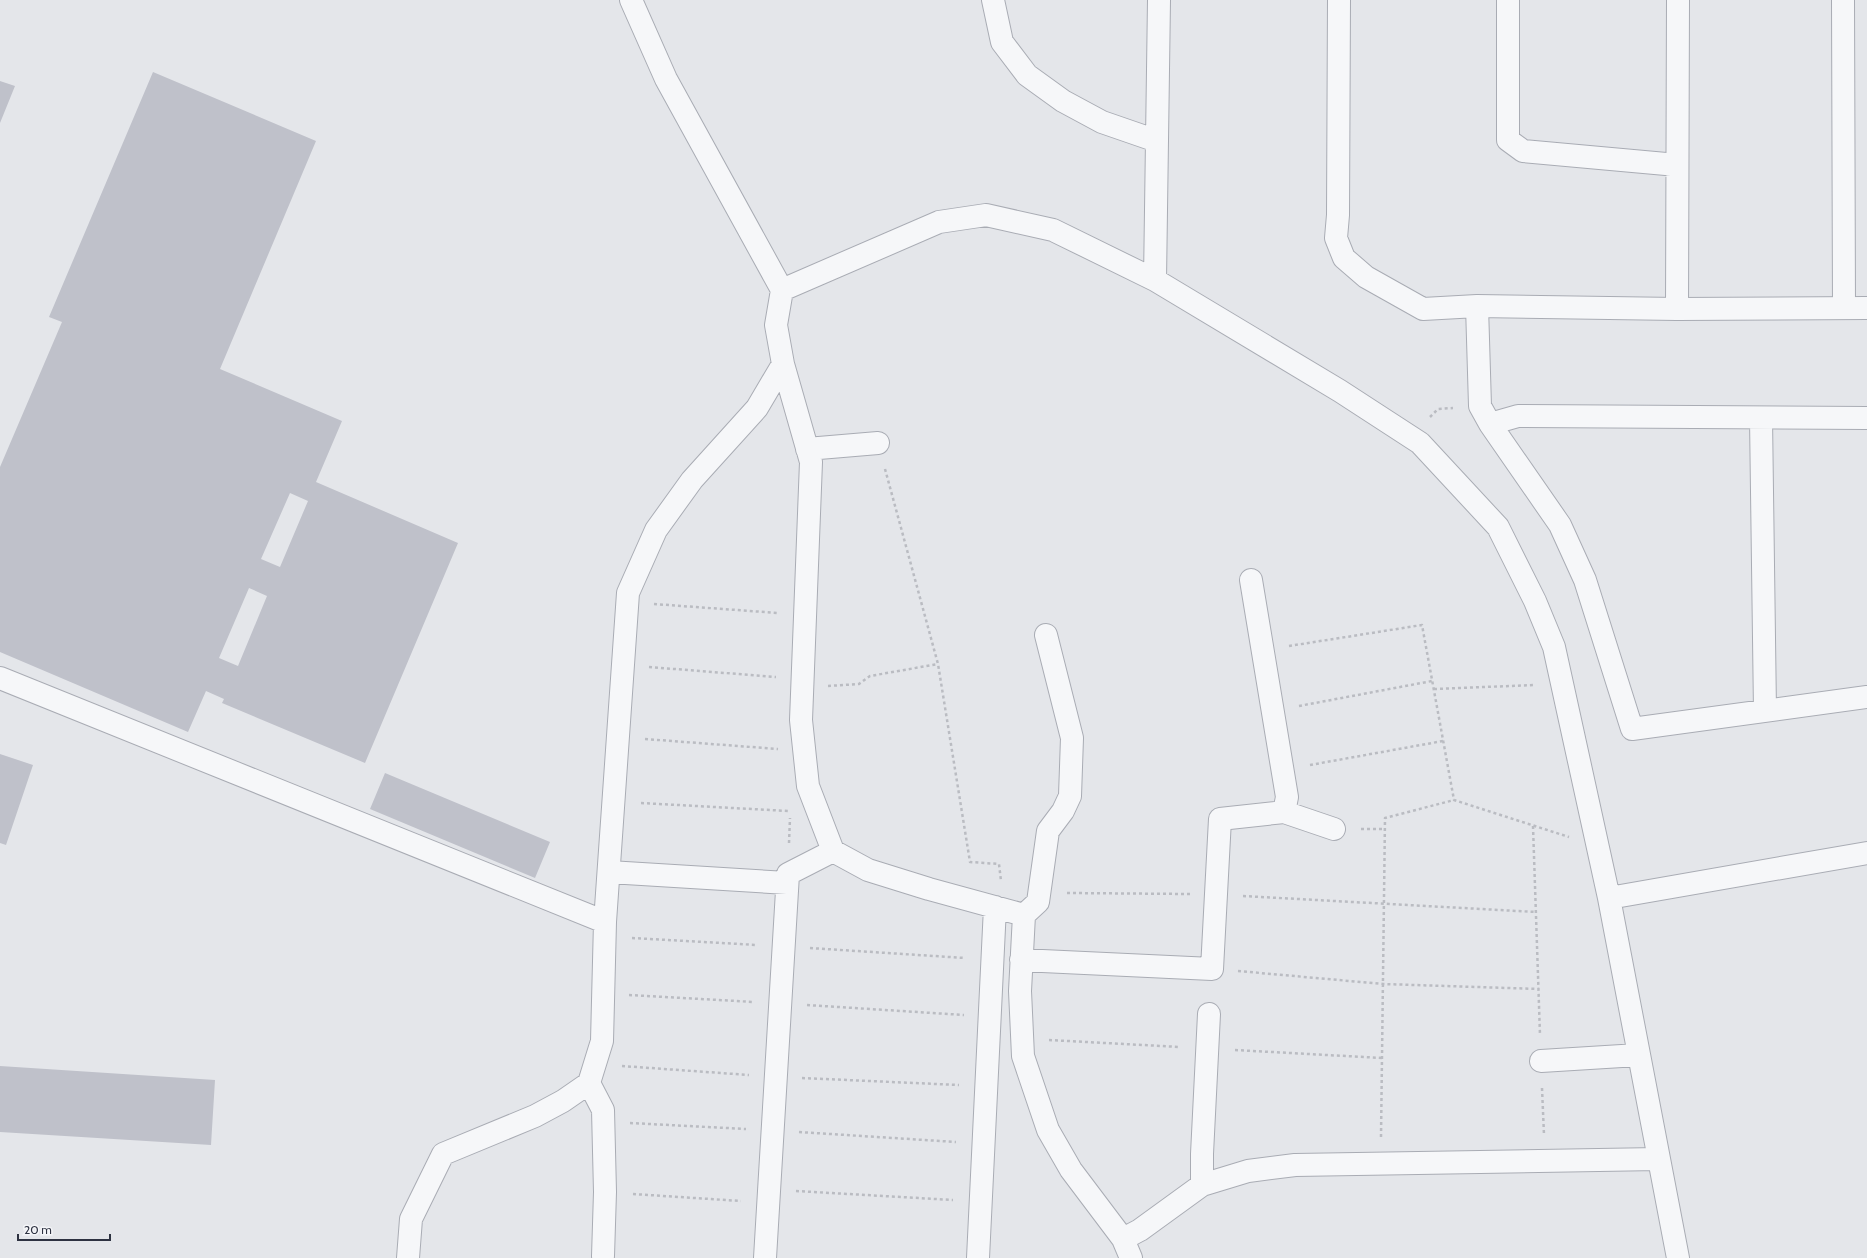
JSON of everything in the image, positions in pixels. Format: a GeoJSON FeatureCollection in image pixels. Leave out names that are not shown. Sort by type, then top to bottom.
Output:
{"type":"FeatureCollection","features":[{"type":"Feature","properties":{"kind":"street"},"geometry":{"type":"LineString","coordinates":[[631,0],[666,78],[782,290],[776,325],[782,364],[811,462],[801,720],[808,786],[833,851],[868,870],[999,909],[1031,908]]}},
{"type":"Feature","properties":{"kind":"street"},"geometry":{"type":"LineString","coordinates":[[993,0],[1002,42],[1027,75],[1063,101],[1102,122],[1157,141]]}},
{"type":"Feature","properties":{"kind":"street"},"geometry":{"type":"LineString","coordinates":[[1155,280],[1159,0]]}},
{"type":"Feature","properties":{"kind":"street"},"geometry":{"type":"LineString","coordinates":[[1340,0],[1338,216],[1336,238],[1344,258],[1366,277],[1423,309],[1477,306],[1677,309],[1867,308]]}},
{"type":"Feature","properties":{"kind":"street"},"geometry":{"type":"LineString","coordinates":[[1508,0],[1508,140],[1523,152],[1677,165]]}},
{"type":"Feature","properties":{"kind":"street"},"geometry":{"type":"LineString","coordinates":[[1677,309],[1678,0]]}},
{"type":"Feature","properties":{"kind":"street"},"geometry":{"type":"LineString","coordinates":[[1843,0],[1844,308]]}},
{"type":"Feature","properties":{"kind":"street"},"geometry":{"type":"LineString","coordinates":[[782,290],[939,222],[986,216],[1053,230],[1155,280],[1340,391],[1420,442],[1498,527],[1535,600],[1554,647],[1609,898],[1678,1258]]}},
{"type":"Feature","properties":{"kind":"street"},"geometry":{"type":"LineString","coordinates":[[1477,306],[1485,415],[1560,525],[1585,580],[1632,729],[1867,697]]}},
{"type":"Feature","properties":{"kind":"street"},"geometry":{"type":"LineString","coordinates":[[408,1258],[411,1219],[443,1154],[535,1116],[563,1101],[592,1074],[602,1042],[605,929],[628,593],[656,530],[692,480],[757,408],[782,364]]}},
{"type":"Feature","properties":{"kind":"street"},"geometry":{"type":"LineString","coordinates":[[1485,415],[1867,418]]}},
{"type":"Feature","properties":{"kind":"street"},"geometry":{"type":"LineString","coordinates":[[1761,418],[1765,711]]}},
{"type":"Feature","properties":{"kind":"street"},"geometry":{"type":"LineString","coordinates":[[807,449],[878,443]]}},
{"type":"Feature","properties":{"kind":"street"},"geometry":{"type":"LineString","coordinates":[[1251,580],[1287,797],[1284,812]]}},
{"type":"Feature","properties":{"kind":"street"},"geometry":{"type":"LineString","coordinates":[[1046,635],[1072,738],[1070,796],[1063,811],[1048,831],[1021,960],[1020,991],[1023,1056],[1048,1130],[1071,1170],[1123,1238],[1131,1258]]}},
{"type":"Feature","properties":{"kind":"street"},"geometry":{"type":"LineString","coordinates":[[0,678],[605,929]]}},
{"type":"Feature","properties":{"kind":"street"},"geometry":{"type":"LineString","coordinates":[[1021,960],[1212,968],[1220,819],[1284,812],[1334,829]]}},
{"type":"Feature","properties":{"kind":"street"},"geometry":{"type":"LineString","coordinates":[[765,1258],[788,874],[833,851]]}},
{"type":"Feature","properties":{"kind":"street"},"geometry":{"type":"LineString","coordinates":[[1609,898],[1867,853]]}},
{"type":"Feature","properties":{"kind":"street"},"geometry":{"type":"LineString","coordinates":[[609,872],[787,883]]}},
{"type":"Feature","properties":{"kind":"street"},"geometry":{"type":"LineString","coordinates":[[978,1258],[993,960],[999,909]]}},
{"type":"Feature","properties":{"kind":"street"},"geometry":{"type":"LineString","coordinates":[[1202,1185],[1202,1154],[1209,1014]]}},
{"type":"Feature","properties":{"kind":"street"},"geometry":{"type":"LineString","coordinates":[[1541,1061],[1638,1055]]}},
{"type":"Feature","properties":{"kind":"street"},"geometry":{"type":"LineString","coordinates":[[592,1074],[603,1110],[605,1192],[603,1256]]}},
{"type":"Feature","properties":{"kind":"street"},"geometry":{"type":"LineString","coordinates":[[1123,1238],[1140,1230],[1202,1185],[1248,1171],[1295,1165],[1658,1160]]}},
{"type":"Feature","properties":{"kind":"path"},"geometry":{"type":"LineString","coordinates":[[1410,437],[1438,408],[1485,415]]}},
{"type":"Feature","properties":{"kind":"path"},"geometry":{"type":"LineString","coordinates":[[878,443],[938,664],[970,862],[999,864],[999,909]]}},
{"type":"Feature","properties":{"kind":"path"},"geometry":{"type":"LineString","coordinates":[[628,602],[805,615]]}},
{"type":"Feature","properties":{"kind":"path"},"geometry":{"type":"LineString","coordinates":[[1263,650],[1422,625],[1454,800]]}},
{"type":"Feature","properties":{"kind":"path"},"geometry":{"type":"LineString","coordinates":[[623,665],[802,684],[859,684],[870,676],[938,664]]}},
{"type":"Feature","properties":{"kind":"path"},"geometry":{"type":"LineString","coordinates":[[1434,689],[1532,686],[1561,679]]}},
{"type":"Feature","properties":{"kind":"path"},"geometry":{"type":"LineString","coordinates":[[1273,711],[1432,681]]}},
{"type":"Feature","properties":{"kind":"path"},"geometry":{"type":"LineString","coordinates":[[618,737],[804,750]]}},
{"type":"Feature","properties":{"kind":"path"},"geometry":{"type":"LineString","coordinates":[[1283,770],[1443,741]]}},
{"type":"Feature","properties":{"kind":"path"},"geometry":{"type":"LineString","coordinates":[[1381,1164],[1385,818],[1454,800],[1566,837],[1595,835]]}},
{"type":"Feature","properties":{"kind":"path"},"geometry":{"type":"LineString","coordinates":[[613,802],[790,811]]}},
{"type":"Feature","properties":{"kind":"path"},"geometry":{"type":"LineString","coordinates":[[1533,826],[1545,1161]]}},
{"type":"Feature","properties":{"kind":"path"},"geometry":{"type":"LineString","coordinates":[[1031,908],[1068,892],[1216,894],[1384,905],[1536,912]]}},
{"type":"Feature","properties":{"kind":"path"},"geometry":{"type":"LineString","coordinates":[[605,929],[783,946],[993,960]]}},
{"type":"Feature","properties":{"kind":"path"},"geometry":{"type":"LineString","coordinates":[[1212,968],[1383,984],[1539,989]]}},
{"type":"Feature","properties":{"kind":"path"},"geometry":{"type":"LineString","coordinates":[[604,994],[780,1003],[990,1017]]}},
{"type":"Feature","properties":{"kind":"path"},"geometry":{"type":"LineString","coordinates":[[1022,1038],[1382,1058]]}},
{"type":"Feature","properties":{"kind":"path"},"geometry":{"type":"LineString","coordinates":[[592,1074],[775,1077],[987,1087]]}},
{"type":"Feature","properties":{"kind":"path"},"geometry":{"type":"LineString","coordinates":[[603,1121],[984,1144]]}},
{"type":"Feature","properties":{"kind":"path"},"geometry":{"type":"LineString","coordinates":[[605,1192],[982,1202]]}},
{"type":"Feature","properties":{"kind":"building"},"geometry":{"type":"Polygon","coordinates":[[[153,72],[316,141],[220,369],[342,421],[316,482],[458,543],[365,763],[222,703],[224,699],[206,691],[188,732],[0,652],[0,467],[62,322],[49,317],[153,72]],[[290,493],[261,559],[280,567],[308,501],[290,493]],[[249,588],[219,658],[238,666],[267,596],[249,588]]]}},
{"type":"Feature","properties":{"kind":"building"},"geometry":{"type":"Polygon","coordinates":[[[0,81],[15,86],[0,123],[0,81]]]}},
{"type":"Feature","properties":{"kind":"building"},"geometry":{"type":"Polygon","coordinates":[[[0,754],[33,765],[6,845],[0,843],[0,754]]]}},
{"type":"Feature","properties":{"kind":"building"},"geometry":{"type":"Polygon","coordinates":[[[385,773],[550,842],[535,878],[370,809],[385,773]]]}},
{"type":"Feature","properties":{"kind":"building"},"geometry":{"type":"Polygon","coordinates":[[[0,1066],[215,1080],[211,1145],[0,1132],[0,1066]]]}}]}
